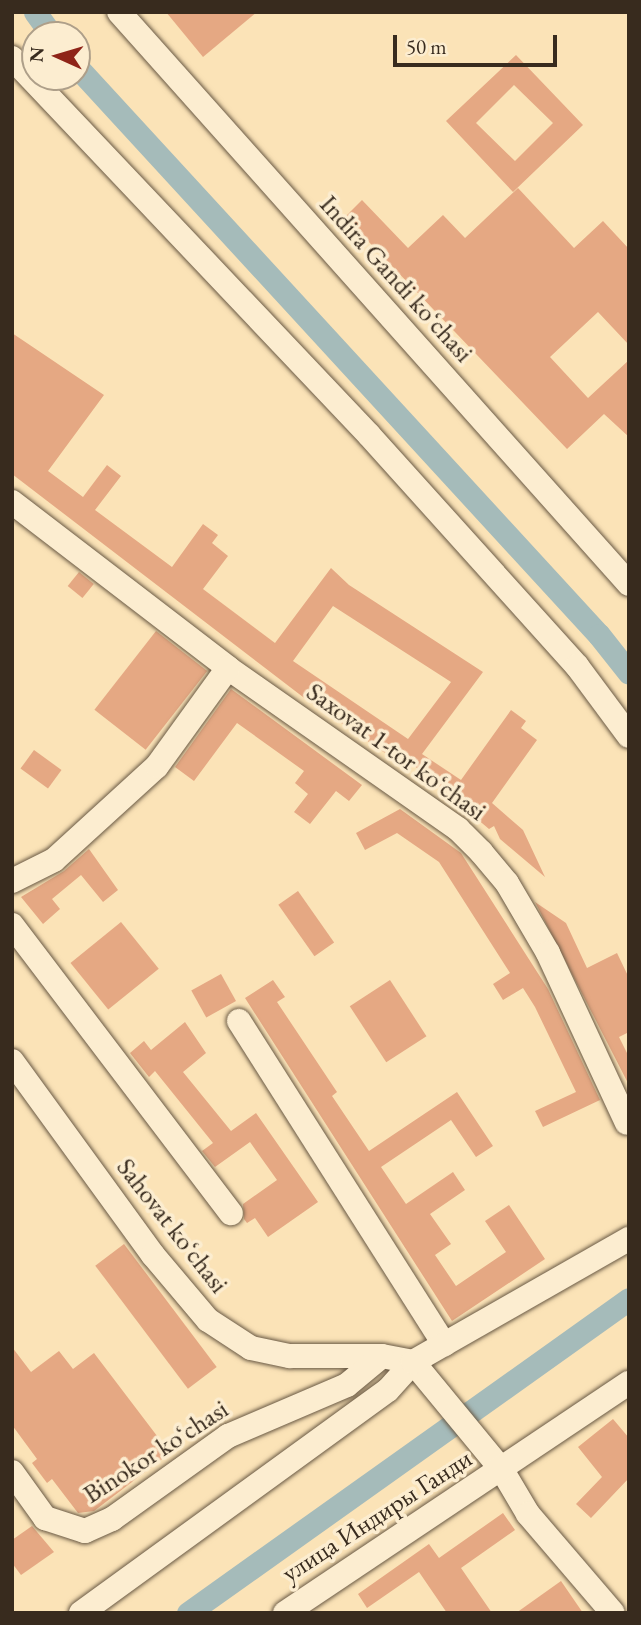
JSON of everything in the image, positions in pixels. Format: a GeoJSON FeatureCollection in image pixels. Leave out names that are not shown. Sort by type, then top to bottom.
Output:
{"type":"FeatureCollection","features":[{"type":"Feature","properties":{"kind":"street","name":"Indira Gandi koʻchasi"},"geometry":{"type":"LineString","coordinates":[[119,12],[629,584]]}},
{"type":"Feature","properties":{"kind":"street"},"geometry":{"type":"LineString","coordinates":[[12,58],[369,435],[577,666],[629,736]]}},
{"type":"Feature","properties":{"kind":"street","name":"Saxovat 1-tor koʻchasi"},"geometry":{"type":"LineString","coordinates":[[12,502],[228,668],[458,829],[481,852],[507,883],[548,953],[627,1123]]}},
{"type":"Feature","properties":{"kind":"street"},"geometry":{"type":"LineString","coordinates":[[12,881],[54,860],[157,766],[228,668]]}},
{"type":"Feature","properties":{"kind":"street"},"geometry":{"type":"LineString","coordinates":[[12,925],[231,1213]]}},
{"type":"Feature","properties":{"kind":"street"},"geometry":{"type":"LineString","coordinates":[[239,1021],[444,1344]]}},
{"type":"Feature","properties":{"kind":"street","name":"Sahovat koʻchasi"},"geometry":{"type":"LineString","coordinates":[[12,1061],[153,1255],[208,1320],[251,1348],[290,1356],[382,1356],[413,1362]]}},
{"type":"Feature","properties":{"kind":"street"},"geometry":{"type":"LineString","coordinates":[[81,1613],[388,1390],[413,1362],[629,1239]]}},
{"type":"Feature","properties":{"kind":"street","name":"Binokor koʻchasi"},"geometry":{"type":"LineString","coordinates":[[12,1472],[45,1518],[85,1531],[112,1519],[228,1436],[347,1385],[382,1356]]}},
{"type":"Feature","properties":{"kind":"street"},"geometry":{"type":"LineString","coordinates":[[413,1362],[439,1388],[502,1470],[528,1514],[613,1613]]}},
{"type":"Feature","properties":{"kind":"street"},"geometry":{"type":"LineString","coordinates":[[502,1470],[629,1383]]}},
{"type":"Feature","properties":{"kind":"street","name":"улица Индиры Ганди"},"geometry":{"type":"LineString","coordinates":[[285,1613],[312,1605],[502,1470]]}},
{"type":"Feature","properties":{"kind":"building"},"geometry":{"type":"Polygon","coordinates":[[[166,12],[257,12],[203,57],[166,12]]]}},
{"type":"Feature","properties":{"kind":"building"},"geometry":{"type":"Polygon","coordinates":[[[516,55],[583,125],[513,192],[446,121],[516,55]],[[514,85],[476,123],[515,161],[553,123],[514,85]]]}},
{"type":"Feature","properties":{"kind":"building"},"geometry":{"type":"Polygon","coordinates":[[[518,188],[574,248],[603,221],[629,249],[629,345],[598,312],[550,357],[588,398],[629,360],[629,437],[604,414],[567,449],[345,217],[362,200],[408,248],[443,215],[465,238],[518,188]]]}},
{"type":"Feature","properties":{"kind":"building"},"geometry":{"type":"Polygon","coordinates":[[[12,333],[104,395],[48,471],[83,497],[107,465],[121,476],[95,510],[172,567],[203,524],[218,535],[212,543],[228,556],[203,589],[275,643],[331,568],[349,585],[483,672],[422,754],[461,780],[511,710],[526,721],[521,728],[537,740],[492,803],[523,830],[545,877],[500,839],[494,826],[489,829],[392,747],[385,753],[303,697],[12,474],[12,333]],[[333,606],[293,661],[408,739],[451,682],[333,606]]]}},
{"type":"Feature","properties":{"kind":"building"},"geometry":{"type":"Polygon","coordinates":[[[79,572],[94,584],[82,598],[68,586],[79,572]]]}},
{"type":"Feature","properties":{"kind":"building"},"geometry":{"type":"Polygon","coordinates":[[[156,631],[207,671],[146,750],[94,710],[156,631]]]}},
{"type":"Feature","properties":{"kind":"building"},"geometry":{"type":"Polygon","coordinates":[[[231,689],[362,785],[349,801],[336,791],[310,824],[294,812],[308,794],[295,783],[304,771],[237,723],[194,781],[175,767],[231,689]]]}},
{"type":"Feature","properties":{"kind":"building"},"geometry":{"type":"Polygon","coordinates":[[[34,750],[62,770],[48,789],[20,769],[34,750]]]}},
{"type":"Feature","properties":{"kind":"building"},"geometry":{"type":"Polygon","coordinates":[[[400,809],[461,853],[548,989],[600,1100],[543,1127],[535,1111],[576,1092],[523,988],[503,1000],[493,984],[510,973],[439,862],[397,833],[365,850],[356,833],[400,809]]]}},
{"type":"Feature","properties":{"kind":"building"},"geometry":{"type":"Polygon","coordinates":[[[89,849],[118,890],[103,902],[81,875],[52,899],[60,909],[43,924],[21,897],[64,871],[89,849]]]}},
{"type":"Feature","properties":{"kind":"building"},"geometry":{"type":"Polygon","coordinates":[[[298,891],[334,943],[314,956],[278,905],[298,891]]]}},
{"type":"Feature","properties":{"kind":"building"},"geometry":{"type":"Polygon","coordinates":[[[535,902],[566,923],[587,968],[617,953],[629,978],[629,1032],[619,1037],[629,1057],[629,1085],[535,902]]]}},
{"type":"Feature","properties":{"kind":"building"},"geometry":{"type":"Polygon","coordinates":[[[121,922],[159,969],[108,1010],[70,963],[121,922]]]}},
{"type":"Feature","properties":{"kind":"building"},"geometry":{"type":"Polygon","coordinates":[[[221,974],[236,1001],[206,1018],[191,990],[221,974]]]}},
{"type":"Feature","properties":{"kind":"building"},"geometry":{"type":"Polygon","coordinates":[[[273,980],[285,997],[277,1002],[337,1092],[332,1096],[369,1151],[457,1092],[493,1146],[476,1157],[451,1120],[381,1167],[406,1204],[453,1172],[465,1190],[430,1214],[451,1244],[435,1255],[456,1286],[506,1252],[485,1221],[509,1205],[545,1259],[452,1321],[245,998],[273,980]]]}},
{"type":"Feature","properties":{"kind":"building"},"geometry":{"type":"Polygon","coordinates":[[[390,980],[426,1036],[386,1062],[350,1006],[390,980]]]}},
{"type":"Feature","properties":{"kind":"building"},"geometry":{"type":"Polygon","coordinates":[[[185,1022],[206,1053],[183,1072],[231,1131],[256,1113],[318,1202],[268,1237],[255,1218],[247,1223],[244,1219],[243,1204],[277,1180],[250,1142],[215,1167],[202,1151],[213,1143],[155,1071],[149,1077],[130,1053],[144,1041],[151,1050],[185,1022]]]}},
{"type":"Feature","properties":{"kind":"building"},"geometry":{"type":"Polygon","coordinates":[[[124,1244],[217,1367],[188,1389],[95,1266],[124,1244]]]}},
{"type":"Feature","properties":{"kind":"building"},"geometry":{"type":"Polygon","coordinates":[[[12,1347],[31,1372],[59,1351],[73,1369],[94,1353],[170,1453],[94,1511],[78,1513],[52,1479],[47,1483],[32,1463],[37,1459],[12,1425],[12,1347]]]}},
{"type":"Feature","properties":{"kind":"building"},"geometry":{"type":"Polygon","coordinates":[[[613,1419],[629,1438],[629,1478],[591,1518],[576,1504],[602,1477],[578,1447],[613,1419]]]}},
{"type":"Feature","properties":{"kind":"building"},"geometry":{"type":"Polygon","coordinates":[[[503,1513],[515,1530],[461,1568],[492,1613],[447,1613],[419,1572],[367,1608],[358,1594],[429,1544],[439,1558],[503,1513]]]}},
{"type":"Feature","properties":{"kind":"building"},"geometry":{"type":"Polygon","coordinates":[[[32,1526],[54,1552],[21,1575],[12,1563],[12,1540],[32,1526]]]}},
{"type":"Feature","properties":{"kind":"building"},"geometry":{"type":"Polygon","coordinates":[[[561,1581],[583,1613],[516,1613],[561,1581]]]}},
{"type":"Feature","properties":{"kind":"waterway"},"geometry":{"type":"LineString","coordinates":[[35,12],[42,21]]}},
{"type":"Feature","properties":{"kind":"waterway"},"geometry":{"type":"LineString","coordinates":[[91,82],[599,635],[629,673]]}},
{"type":"Feature","properties":{"kind":"waterway"},"geometry":{"type":"LineString","coordinates":[[188,1613],[629,1299]]}}]}
